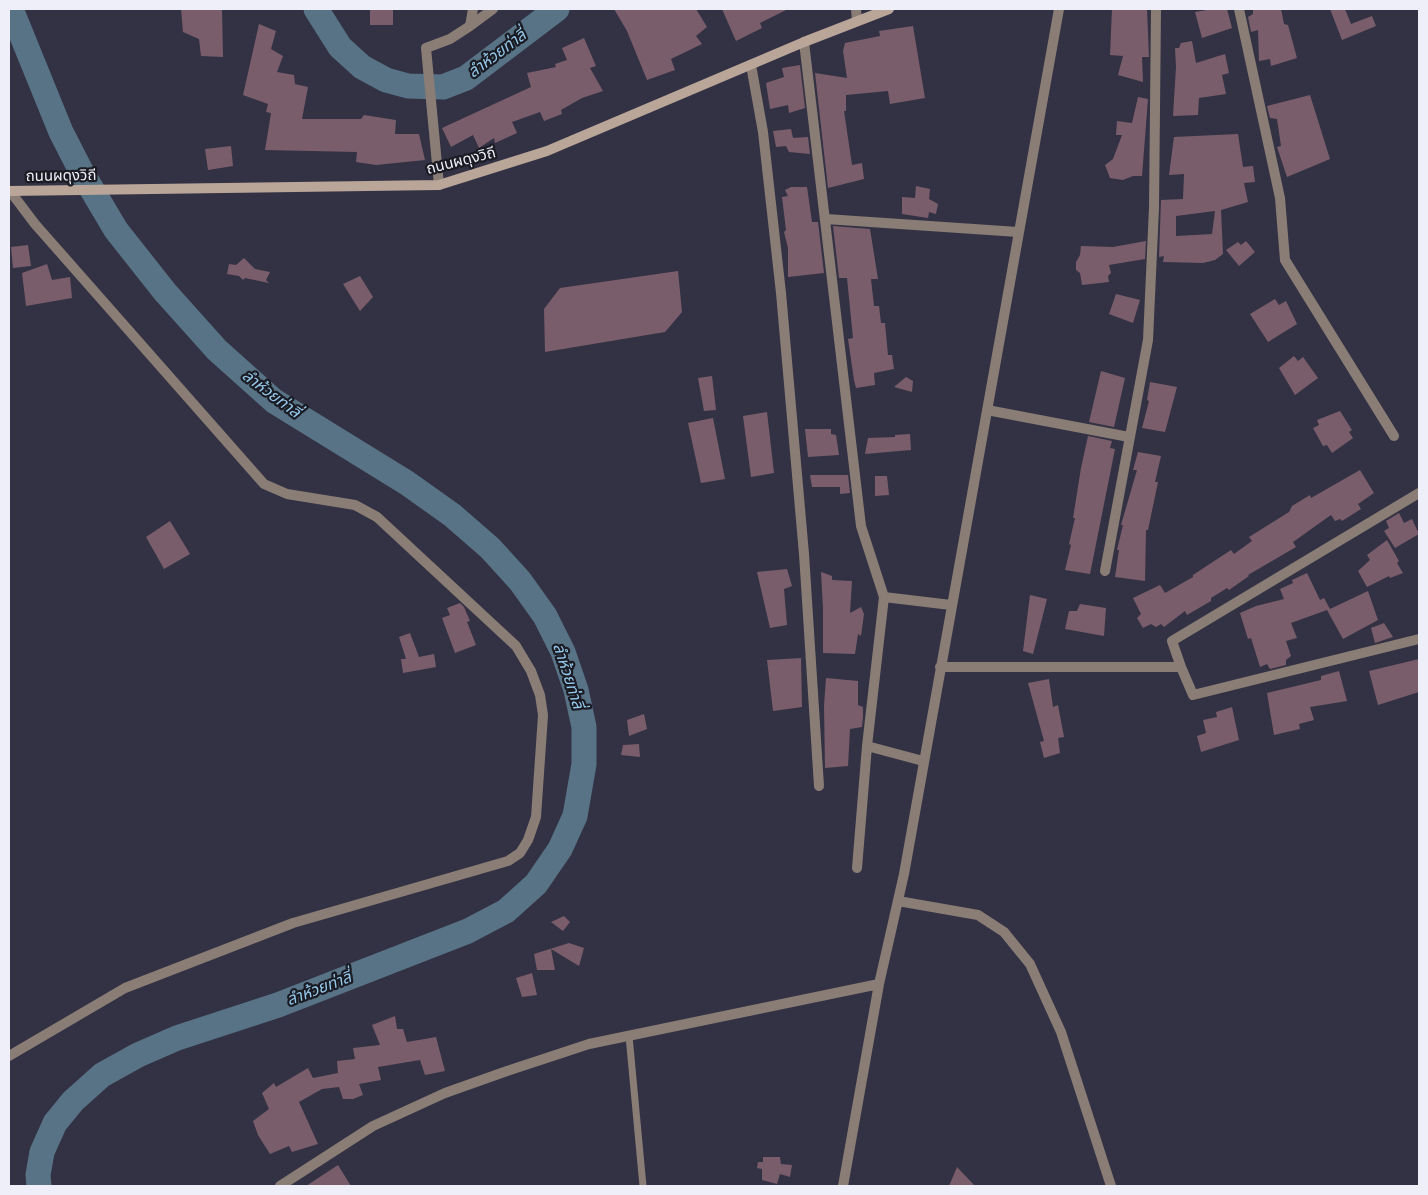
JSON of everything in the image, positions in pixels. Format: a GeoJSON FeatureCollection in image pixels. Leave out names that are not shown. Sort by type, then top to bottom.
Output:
{"type":"FeatureCollection","features":[{"type":"Feature","properties":{"kind":"main road","name":"ถนนผดุงวิถี"},"geometry":{"type":"LineString","coordinates":[[9,191],[439,185],[547,151],[804,42],[889,9]]}},
{"type":"Feature","properties":{"kind":"street"},"geometry":{"type":"LineString","coordinates":[[470,26],[473,9]]}},
{"type":"Feature","properties":{"kind":"street"},"geometry":{"type":"LineString","coordinates":[[439,185],[426,48],[450,39],[493,9]]}},
{"type":"Feature","properties":{"kind":"street"},"geometry":{"type":"LineString","coordinates":[[856,9],[857,20]]}},
{"type":"Feature","properties":{"kind":"street"},"geometry":{"type":"LineString","coordinates":[[843,1186],[879,984],[898,901],[1059,9]]}},
{"type":"Feature","properties":{"kind":"street"},"geometry":{"type":"LineString","coordinates":[[1105,571],[1148,340],[1154,208],[1156,9]]}},
{"type":"Feature","properties":{"kind":"street"},"geometry":{"type":"LineString","coordinates":[[1239,9],[1280,198],[1285,260],[1394,436]]}},
{"type":"Feature","properties":{"kind":"street"},"geometry":{"type":"LineString","coordinates":[[804,42],[861,526],[884,597],[857,868]]}},
{"type":"Feature","properties":{"kind":"street"},"geometry":{"type":"LineString","coordinates":[[752,65],[763,132],[781,293],[803,544],[819,786]]}},
{"type":"Feature","properties":{"kind":"street"},"geometry":{"type":"LineString","coordinates":[[9,191],[35,224],[264,484],[287,494],[355,505],[377,517],[516,646],[531,671],[540,695],[542,715],[536,817],[528,840],[520,853],[508,861],[294,924],[125,988],[25,1044],[9,1056]]}},
{"type":"Feature","properties":{"kind":"street"},"geometry":{"type":"LineString","coordinates":[[826,218],[1018,232]]}},
{"type":"Feature","properties":{"kind":"street"},"geometry":{"type":"LineString","coordinates":[[987,410],[1129,437]]}},
{"type":"Feature","properties":{"kind":"street"},"geometry":{"type":"LineString","coordinates":[[1419,493],[1172,641],[1193,695],[1419,639]]}},
{"type":"Feature","properties":{"kind":"street"},"geometry":{"type":"LineString","coordinates":[[884,597],[951,605]]}},
{"type":"Feature","properties":{"kind":"street"},"geometry":{"type":"LineString","coordinates":[[940,666],[1181,667]]}},
{"type":"Feature","properties":{"kind":"street"},"geometry":{"type":"LineString","coordinates":[[868,746],[923,761]]}},
{"type":"Feature","properties":{"kind":"street"},"geometry":{"type":"LineString","coordinates":[[898,901],[978,915],[1004,932],[1030,964],[1062,1032],[1110,1186]]}},
{"type":"Feature","properties":{"kind":"street"},"geometry":{"type":"LineString","coordinates":[[280,1186],[373,1126],[445,1093],[589,1044],[879,984]]}},
{"type":"Feature","properties":{"kind":"lane"},"geometry":{"type":"LineString","coordinates":[[629,1036],[643,1186]]}},
{"type":"Feature","properties":{"kind":"building"},"geometry":{"type":"Polygon","coordinates":[[[181,9],[222,9],[223,57],[201,56],[199,39],[183,32],[181,9]]]}},
{"type":"Feature","properties":{"kind":"building"},"geometry":{"type":"Polygon","coordinates":[[[370,9],[393,9],[393,25],[370,25],[370,9]]]}},
{"type":"Feature","properties":{"kind":"building"},"geometry":{"type":"Polygon","coordinates":[[[614,9],[696,9],[707,27],[696,36],[702,44],[671,59],[675,70],[647,80],[627,31],[614,9]]]}},
{"type":"Feature","properties":{"kind":"building"},"geometry":{"type":"Polygon","coordinates":[[[722,9],[788,9],[760,23],[762,28],[736,41],[722,9]]]}},
{"type":"Feature","properties":{"kind":"building"},"geometry":{"type":"Polygon","coordinates":[[[1112,9],[1147,9],[1149,57],[1142,57],[1143,82],[1118,75],[1123,56],[1110,55],[1112,9]]]}},
{"type":"Feature","properties":{"kind":"building"},"geometry":{"type":"Polygon","coordinates":[[[1227,9],[1232,28],[1202,38],[1195,12],[1227,9]]]}},
{"type":"Feature","properties":{"kind":"building"},"geometry":{"type":"Polygon","coordinates":[[[1253,9],[1281,9],[1284,24],[1288,25],[1297,58],[1271,66],[1270,59],[1259,61],[1258,30],[1251,32],[1248,17],[1253,14],[1253,9]]]}},
{"type":"Feature","properties":{"kind":"building"},"geometry":{"type":"Polygon","coordinates":[[[1330,9],[1345,9],[1351,24],[1372,16],[1376,26],[1342,40],[1330,9]]]}},
{"type":"Feature","properties":{"kind":"building"},"geometry":{"type":"Polygon","coordinates":[[[259,24],[276,31],[271,49],[283,56],[277,72],[294,75],[295,84],[308,87],[302,119],[361,119],[364,115],[396,120],[395,134],[419,134],[425,160],[376,165],[356,162],[357,152],[265,150],[271,113],[266,112],[268,104],[243,95],[259,24]]]}},
{"type":"Feature","properties":{"kind":"building"},"geometry":{"type":"Polygon","coordinates":[[[913,26],[925,98],[890,104],[888,91],[846,95],[846,111],[844,111],[852,165],[862,163],[864,179],[828,188],[815,73],[847,78],[843,51],[845,43],[880,36],[879,31],[913,26]]]}},
{"type":"Feature","properties":{"kind":"building"},"geometry":{"type":"Polygon","coordinates":[[[584,38],[596,66],[590,68],[603,91],[582,98],[561,110],[562,114],[544,121],[540,112],[512,122],[517,133],[495,143],[494,138],[479,148],[473,135],[451,147],[442,128],[531,87],[527,73],[556,67],[555,64],[567,60],[562,48],[584,38]]]}},
{"type":"Feature","properties":{"kind":"building"},"geometry":{"type":"Polygon","coordinates":[[[1192,41],[1196,63],[1225,54],[1229,73],[1222,75],[1226,94],[1199,98],[1198,115],[1173,116],[1176,67],[1175,48],[1179,48],[1181,43],[1192,41]]]}},
{"type":"Feature","properties":{"kind":"building"},"geometry":{"type":"Polygon","coordinates":[[[800,65],[805,108],[789,113],[788,105],[770,109],[766,83],[784,77],[782,68],[800,65]]]}},
{"type":"Feature","properties":{"kind":"building"},"geometry":{"type":"Polygon","coordinates":[[[1310,95],[1330,159],[1287,177],[1277,147],[1281,146],[1277,119],[1270,118],[1267,106],[1310,95]]]}},
{"type":"Feature","properties":{"kind":"building"},"geometry":{"type":"Polygon","coordinates":[[[1138,97],[1148,99],[1142,176],[1133,176],[1123,180],[1110,178],[1105,165],[1113,159],[1122,135],[1116,135],[1117,121],[1132,123],[1138,97]]]}},
{"type":"Feature","properties":{"kind":"building"},"geometry":{"type":"Polygon","coordinates":[[[791,129],[793,138],[808,137],[810,154],[789,152],[786,146],[776,147],[773,131],[791,129]]]}},
{"type":"Feature","properties":{"kind":"building"},"geometry":{"type":"Polygon","coordinates":[[[1238,134],[1243,167],[1253,166],[1255,182],[1244,183],[1248,202],[1221,210],[1223,254],[1215,260],[1203,263],[1163,262],[1164,256],[1159,257],[1161,200],[1183,199],[1184,174],[1169,175],[1174,137],[1238,134]],[[1215,211],[1176,216],[1176,236],[1212,234],[1215,211]]]}},
{"type":"Feature","properties":{"kind":"building"},"geometry":{"type":"Polygon","coordinates":[[[231,146],[233,166],[208,170],[205,149],[231,146]]]}},
{"type":"Feature","properties":{"kind":"building"},"geometry":{"type":"Polygon","coordinates":[[[916,186],[930,189],[929,199],[938,204],[936,214],[929,212],[928,218],[902,214],[902,197],[915,198],[916,186]]]}},
{"type":"Feature","properties":{"kind":"building"},"geometry":{"type":"Polygon","coordinates":[[[791,187],[807,187],[812,222],[818,222],[824,273],[788,277],[788,248],[784,232],[786,230],[782,197],[788,196],[785,190],[791,187]]]}},
{"type":"Feature","properties":{"kind":"building"},"geometry":{"type":"Polygon","coordinates":[[[833,226],[870,229],[878,279],[871,279],[874,306],[879,306],[881,323],[885,323],[888,355],[892,355],[894,369],[874,373],[875,385],[856,388],[848,339],[853,338],[847,278],[839,278],[833,226]]]}},
{"type":"Feature","properties":{"kind":"building"},"geometry":{"type":"Polygon","coordinates":[[[1146,241],[1145,259],[1109,265],[1111,273],[1108,276],[1109,282],[1082,285],[1080,273],[1076,270],[1076,262],[1080,255],[1081,246],[1113,247],[1146,241]]]}},
{"type":"Feature","properties":{"kind":"building"},"geometry":{"type":"Polygon","coordinates":[[[1246,241],[1255,252],[1239,266],[1226,250],[1238,242],[1241,245],[1246,241]]]}},
{"type":"Feature","properties":{"kind":"building"},"geometry":{"type":"Polygon","coordinates":[[[28,245],[31,266],[13,268],[11,247],[28,245]]]}},
{"type":"Feature","properties":{"kind":"building"},"geometry":{"type":"Polygon","coordinates":[[[244,258],[255,269],[270,272],[266,280],[269,283],[245,278],[243,280],[239,276],[227,274],[229,264],[236,265],[244,258]]]}},
{"type":"Feature","properties":{"kind":"building"},"geometry":{"type":"Polygon","coordinates":[[[47,264],[52,280],[70,277],[72,298],[26,306],[22,273],[47,264]]]}},
{"type":"Feature","properties":{"kind":"building"},"geometry":{"type":"Polygon","coordinates":[[[678,271],[682,312],[665,332],[545,352],[544,309],[560,288],[678,271]]]}},
{"type":"Feature","properties":{"kind":"building"},"geometry":{"type":"Polygon","coordinates":[[[360,276],[373,297],[360,311],[343,284],[360,276]]]}},
{"type":"Feature","properties":{"kind":"building"},"geometry":{"type":"Polygon","coordinates":[[[1116,294],[1140,300],[1133,323],[1109,314],[1116,294]]]}},
{"type":"Feature","properties":{"kind":"building"},"geometry":{"type":"Polygon","coordinates":[[[1275,299],[1279,305],[1286,301],[1297,324],[1268,342],[1250,314],[1275,299]]]}},
{"type":"Feature","properties":{"kind":"building"},"geometry":{"type":"Polygon","coordinates":[[[1294,356],[1298,361],[1303,357],[1318,378],[1295,395],[1279,368],[1294,356]]]}},
{"type":"Feature","properties":{"kind":"building"},"geometry":{"type":"Polygon","coordinates":[[[1101,371],[1125,378],[1114,427],[1089,422],[1101,371]]]}},
{"type":"Feature","properties":{"kind":"building"},"geometry":{"type":"Polygon","coordinates":[[[712,376],[716,410],[704,411],[698,378],[712,376]]]}},
{"type":"Feature","properties":{"kind":"building"},"geometry":{"type":"Polygon","coordinates":[[[906,377],[913,381],[912,392],[894,387],[906,377]]]}},
{"type":"Feature","properties":{"kind":"building"},"geometry":{"type":"Polygon","coordinates":[[[1150,382],[1177,387],[1165,432],[1142,428],[1149,401],[1147,400],[1150,382]]]}},
{"type":"Feature","properties":{"kind":"building"},"geometry":{"type":"Polygon","coordinates":[[[1340,411],[1352,430],[1349,432],[1353,438],[1332,453],[1327,445],[1323,446],[1313,428],[1319,425],[1317,420],[1340,411]]]}},
{"type":"Feature","properties":{"kind":"building"},"geometry":{"type":"Polygon","coordinates":[[[767,412],[774,473],[751,477],[743,416],[767,412]]]}},
{"type":"Feature","properties":{"kind":"building"},"geometry":{"type":"Polygon","coordinates":[[[713,418],[725,479],[701,483],[688,423],[713,418]]]}},
{"type":"Feature","properties":{"kind":"building"},"geometry":{"type":"Polygon","coordinates":[[[805,429],[831,429],[831,434],[836,435],[839,455],[808,457],[805,429]]]}},
{"type":"Feature","properties":{"kind":"building"},"geometry":{"type":"Polygon","coordinates":[[[910,434],[911,450],[865,454],[868,438],[895,437],[895,435],[910,434]]]}},
{"type":"Feature","properties":{"kind":"building"},"geometry":{"type":"Polygon","coordinates":[[[1088,436],[1112,441],[1110,448],[1115,449],[1090,574],[1065,570],[1071,545],[1069,544],[1075,518],[1073,518],[1088,436]]]}},
{"type":"Feature","properties":{"kind":"building"},"geometry":{"type":"Polygon","coordinates":[[[1138,452],[1161,456],[1155,482],[1158,482],[1148,530],[1146,530],[1145,581],[1115,577],[1119,550],[1117,550],[1123,525],[1121,525],[1137,470],[1133,470],[1138,452]]]}},
{"type":"Feature","properties":{"kind":"building"},"geometry":{"type":"Polygon","coordinates":[[[1360,470],[1374,493],[1358,504],[1361,509],[1342,521],[1340,519],[1335,521],[1331,515],[1293,542],[1296,547],[1248,575],[1229,590],[1227,588],[1211,598],[1211,601],[1187,615],[1185,611],[1164,627],[1161,624],[1156,627],[1151,624],[1143,628],[1137,618],[1141,614],[1133,598],[1160,585],[1165,593],[1193,577],[1193,575],[1231,550],[1234,554],[1252,541],[1249,537],[1289,512],[1292,506],[1310,495],[1311,498],[1360,470]]]}},
{"type":"Feature","properties":{"kind":"building"},"geometry":{"type":"Polygon","coordinates":[[[810,475],[848,475],[850,493],[840,494],[840,487],[812,487],[810,475]]]}},
{"type":"Feature","properties":{"kind":"building"},"geometry":{"type":"Polygon","coordinates":[[[875,476],[887,476],[889,495],[875,496],[875,476]]]}},
{"type":"Feature","properties":{"kind":"building"},"geometry":{"type":"Polygon","coordinates":[[[1399,513],[1404,523],[1412,519],[1419,534],[1395,548],[1384,531],[1389,528],[1386,521],[1399,513]]]}},
{"type":"Feature","properties":{"kind":"building"},"geometry":{"type":"Polygon","coordinates":[[[170,521],[190,554],[164,569],[146,537],[170,521]]]}},
{"type":"Feature","properties":{"kind":"building"},"geometry":{"type":"Polygon","coordinates":[[[1387,540],[1399,561],[1397,563],[1403,573],[1390,578],[1389,576],[1367,587],[1358,571],[1370,560],[1367,555],[1387,540]]]}},
{"type":"Feature","properties":{"kind":"building"},"geometry":{"type":"Polygon","coordinates":[[[787,569],[792,586],[784,589],[787,625],[770,628],[757,572],[787,569]]]}},
{"type":"Feature","properties":{"kind":"building"},"geometry":{"type":"Polygon","coordinates":[[[821,572],[832,576],[832,580],[852,581],[850,613],[861,607],[864,614],[861,636],[858,634],[855,654],[823,653],[821,572]]]}},
{"type":"Feature","properties":{"kind":"building"},"geometry":{"type":"Polygon","coordinates":[[[1307,573],[1320,600],[1324,598],[1330,609],[1368,591],[1378,620],[1343,639],[1327,610],[1291,623],[1297,638],[1286,641],[1291,656],[1286,660],[1286,665],[1270,669],[1267,664],[1260,667],[1251,638],[1248,639],[1240,613],[1256,606],[1284,599],[1280,589],[1293,583],[1292,580],[1307,573]]]}},
{"type":"Feature","properties":{"kind":"building"},"geometry":{"type":"Polygon","coordinates":[[[1030,595],[1047,599],[1033,654],[1023,651],[1030,595]]]}},
{"type":"Feature","properties":{"kind":"building"},"geometry":{"type":"Polygon","coordinates":[[[460,603],[464,607],[470,621],[467,622],[476,645],[455,653],[442,618],[450,615],[447,608],[460,603]]]}},
{"type":"Feature","properties":{"kind":"building"},"geometry":{"type":"Polygon","coordinates":[[[1080,604],[1106,608],[1104,636],[1065,629],[1069,611],[1077,611],[1080,604]]]}},
{"type":"Feature","properties":{"kind":"building"},"geometry":{"type":"Polygon","coordinates":[[[1384,623],[1393,637],[1375,643],[1371,628],[1384,623]]]}},
{"type":"Feature","properties":{"kind":"building"},"geometry":{"type":"Polygon","coordinates":[[[410,633],[419,657],[434,654],[436,667],[403,673],[401,659],[406,659],[399,637],[410,633]]]}},
{"type":"Feature","properties":{"kind":"building"},"geometry":{"type":"Polygon","coordinates":[[[801,658],[802,707],[773,711],[767,660],[801,658]]]}},
{"type":"Feature","properties":{"kind":"building"},"geometry":{"type":"Polygon","coordinates":[[[1419,659],[1419,692],[1378,705],[1369,671],[1419,659]]]}},
{"type":"Feature","properties":{"kind":"building"},"geometry":{"type":"Polygon","coordinates":[[[1339,671],[1347,701],[1310,707],[1314,720],[1299,724],[1300,729],[1274,735],[1267,693],[1321,680],[1321,676],[1339,671]]]}},
{"type":"Feature","properties":{"kind":"building"},"geometry":{"type":"Polygon","coordinates":[[[826,678],[858,681],[858,705],[863,707],[862,727],[850,729],[848,766],[825,768],[824,706],[826,678]]]}},
{"type":"Feature","properties":{"kind":"building"},"geometry":{"type":"Polygon","coordinates":[[[1049,679],[1053,707],[1058,705],[1064,737],[1058,738],[1060,753],[1044,758],[1040,742],[1044,741],[1028,683],[1049,679]]]}},
{"type":"Feature","properties":{"kind":"building"},"geometry":{"type":"Polygon","coordinates":[[[1232,707],[1239,740],[1201,752],[1197,736],[1206,733],[1203,720],[1217,717],[1216,712],[1232,707]]]}},
{"type":"Feature","properties":{"kind":"building"},"geometry":{"type":"Polygon","coordinates":[[[644,714],[647,729],[629,736],[627,720],[644,714]]]}},
{"type":"Feature","properties":{"kind":"building"},"geometry":{"type":"Polygon","coordinates":[[[639,744],[640,757],[621,755],[623,745],[639,744]]]}},
{"type":"Feature","properties":{"kind":"building"},"geometry":{"type":"Polygon","coordinates":[[[564,916],[570,922],[563,931],[551,922],[564,916]]]}},
{"type":"Feature","properties":{"kind":"building"},"geometry":{"type":"Polygon","coordinates":[[[569,943],[584,948],[579,966],[551,949],[555,970],[537,970],[534,954],[569,943]]]}},
{"type":"Feature","properties":{"kind":"building"},"geometry":{"type":"Polygon","coordinates":[[[532,973],[537,995],[522,997],[516,978],[532,973]]]}},
{"type":"Feature","properties":{"kind":"building"},"geometry":{"type":"Polygon","coordinates":[[[395,1016],[397,1029],[403,1029],[407,1042],[436,1037],[445,1071],[425,1075],[420,1060],[378,1067],[381,1080],[359,1084],[363,1095],[353,1099],[343,1099],[339,1087],[322,1089],[299,1102],[318,1144],[292,1152],[289,1146],[270,1154],[258,1135],[253,1121],[269,1109],[262,1093],[274,1083],[276,1087],[308,1068],[313,1078],[338,1073],[337,1061],[355,1059],[353,1048],[380,1045],[372,1025],[395,1016]]]}},
{"type":"Feature","properties":{"kind":"building"},"geometry":{"type":"Polygon","coordinates":[[[763,1157],[780,1157],[781,1164],[792,1165],[790,1177],[780,1174],[777,1184],[762,1180],[762,1169],[757,1168],[758,1162],[763,1162],[763,1157]]]}},
{"type":"Feature","properties":{"kind":"building"},"geometry":{"type":"Polygon","coordinates":[[[338,1165],[351,1186],[306,1186],[338,1165]]]}},
{"type":"Feature","properties":{"kind":"building"},"geometry":{"type":"Polygon","coordinates":[[[957,1167],[975,1186],[949,1186],[957,1167]]]}},
{"type":"Feature","properties":{"kind":"waterway","name":"ลำห้วยท่าลี่"},"geometry":{"type":"LineString","coordinates":[[11,9],[61,132],[81,171],[116,230],[165,292],[217,350],[274,401],[407,483],[452,515],[490,548],[520,581],[545,616],[563,652],[576,690],[584,727],[584,764],[575,816],[560,849],[536,884],[506,911],[468,931],[278,1005],[177,1038],[138,1055],[102,1075],[73,1101],[55,1123],[42,1152],[38,1175],[39,1186]]}},
{"type":"Feature","properties":{"kind":"waterway","name":"ลำห้วยท่าลี่"},"geometry":{"type":"LineString","coordinates":[[316,9],[340,47],[362,67],[386,80],[408,86],[443,87],[466,78],[557,9]]}}]}
